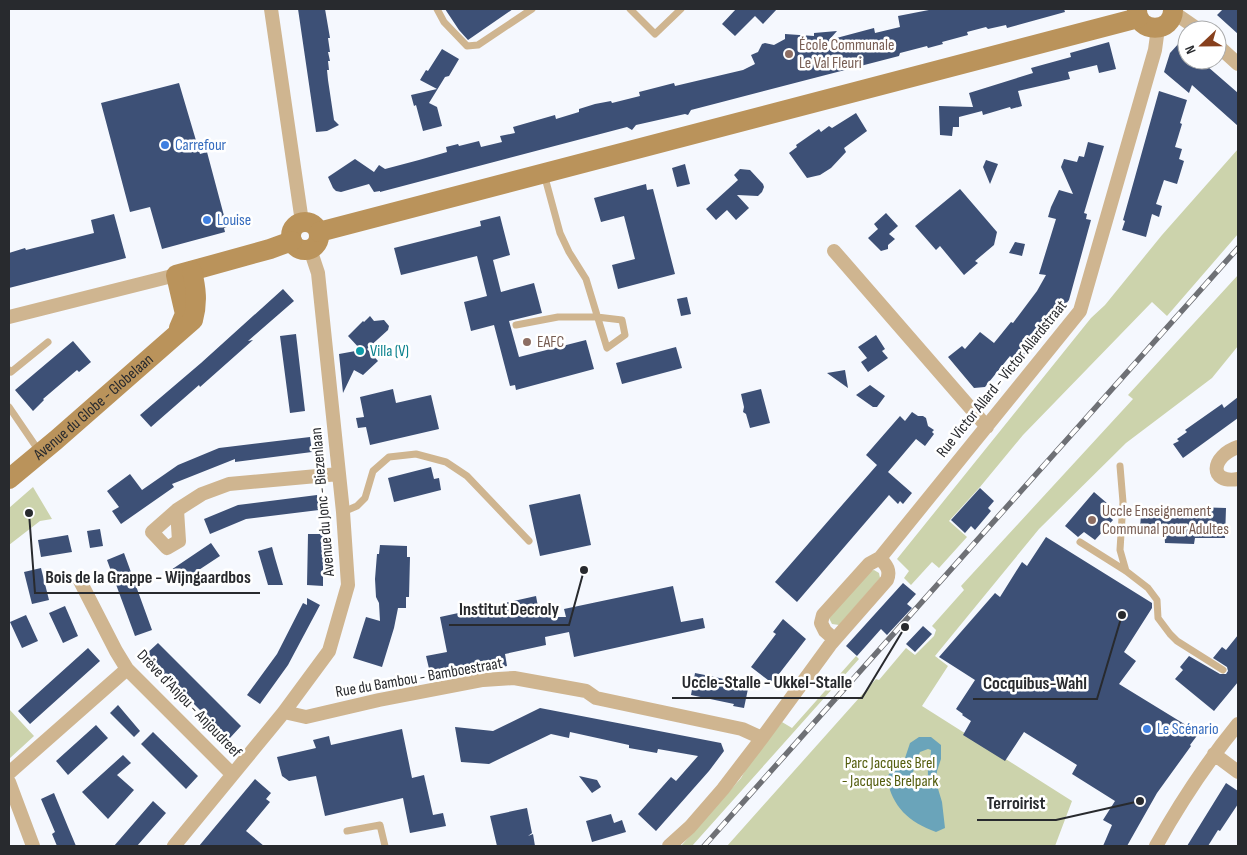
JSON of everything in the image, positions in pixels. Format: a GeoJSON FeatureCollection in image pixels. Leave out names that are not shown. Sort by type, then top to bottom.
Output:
{"type":"FeatureCollection","features":[{"type":"Feature","properties":{"kind":"street","name":"Avenue du Jonc - Biezenlaan"},"geometry":{"type":"LineString","coordinates":[[174,846],[284,712],[329,651],[348,585],[343,512],[318,273],[306,236],[271,9]]}},
{"type":"Feature","properties":{"kind":"street"},"geometry":{"type":"LineString","coordinates":[[9,317],[184,273],[270,249],[306,236],[1138,13],[1147,27],[1158,28],[1168,23],[1173,10],[1186,20]]}},
{"type":"Feature","properties":{"kind":"street","name":"Rue Victor Allard - Victor Allardstraat"},"geometry":{"type":"LineString","coordinates":[[834,639],[825,632],[821,623],[823,616],[869,564],[880,558],[1080,311],[1155,50],[1158,28]]}},
{"type":"Feature","properties":{"kind":"street"},"geometry":{"type":"LineString","coordinates":[[1227,54],[1238,64]]}},
{"type":"Feature","properties":{"kind":"street"},"geometry":{"type":"LineString","coordinates":[[834,251],[988,427]]}},
{"type":"Feature","properties":{"kind":"street","name":"Avenue du Globe - Globelaan"},"geometry":{"type":"LineString","coordinates":[[9,479],[193,320],[197,306],[196,292],[184,273]]}},
{"type":"Feature","properties":{"kind":"street"},"geometry":{"type":"LineString","coordinates":[[1238,447],[1229,450],[1220,457],[1216,464],[1222,478],[1228,481],[1238,479]]}},
{"type":"Feature","properties":{"kind":"street"},"geometry":{"type":"LineString","coordinates":[[177,510],[202,494],[229,484],[339,474]]}},
{"type":"Feature","properties":{"kind":"street"},"geometry":{"type":"LineString","coordinates":[[669,846],[690,827],[762,738],[834,639],[887,580],[889,575],[888,567],[880,558]]}},
{"type":"Feature","properties":{"kind":"street","name":"Drève d'Anjou - Anjoudreef"},"geometry":{"type":"LineString","coordinates":[[79,579],[127,669],[232,774]]}},
{"type":"Feature","properties":{"kind":"street"},"geometry":{"type":"LineString","coordinates":[[9,773],[127,669]]}},
{"type":"Feature","properties":{"kind":"street","name":"Rue du Bambou - Bamboestraat"},"geometry":{"type":"LineString","coordinates":[[284,712],[306,717],[379,700],[483,680],[514,678],[586,691],[596,698],[742,729],[762,738]]}},
{"type":"Feature","properties":{"kind":"street"},"geometry":{"type":"LineString","coordinates":[[1156,846],[1176,811],[1214,754],[1238,724]]}},
{"type":"Feature","properties":{"kind":"street"},"geometry":{"type":"LineString","coordinates":[[1214,754],[1238,772]]}},
{"type":"Feature","properties":{"kind":"street"},"geometry":{"type":"LineString","coordinates":[[9,782],[33,846]]}},
{"type":"Feature","properties":{"kind":"lane"},"geometry":{"type":"LineString","coordinates":[[437,9],[444,22],[467,46],[478,46],[532,9]]}},
{"type":"Feature","properties":{"kind":"lane"},"geometry":{"type":"LineString","coordinates":[[630,9],[655,34],[680,9]]}},
{"type":"Feature","properties":{"kind":"lane"},"geometry":{"type":"LineString","coordinates":[[516,325],[558,317],[597,317],[622,320],[625,335],[607,348],[597,317],[586,279],[569,252],[560,233],[544,173]]}},
{"type":"Feature","properties":{"kind":"lane"},"geometry":{"type":"LineString","coordinates":[[9,370],[11,372],[48,342]]}},
{"type":"Feature","properties":{"kind":"lane"},"geometry":{"type":"LineString","coordinates":[[9,407],[41,453]]}},
{"type":"Feature","properties":{"kind":"lane"},"geometry":{"type":"LineString","coordinates":[[343,512],[357,506],[366,498],[373,471],[389,457],[416,454],[446,462],[468,476],[529,541]]}},
{"type":"Feature","properties":{"kind":"lane"},"geometry":{"type":"LineString","coordinates":[[1120,466],[1124,502],[1120,550],[1126,571]]}},
{"type":"Feature","properties":{"kind":"lane"},"geometry":{"type":"LineString","coordinates":[[1080,542],[1126,571],[1152,593],[1158,606],[1158,618],[1170,634],[1177,641],[1224,670]]}},
{"type":"Feature","properties":{"kind":"lane"},"geometry":{"type":"LineString","coordinates":[[347,831],[380,826],[385,846]]}},
{"type":"Feature","properties":{"kind":"green space"},"geometry":{"type":"Polygon","coordinates":[[[1238,149],[1238,234],[1167,316],[1152,302],[1023,435],[949,521],[967,537],[939,568],[932,562],[911,585],[904,578],[909,571],[897,559],[1091,318],[1105,305],[1162,235],[1238,149]]]}},
{"type":"Feature","properties":{"kind":"green space","name":"Parc Jacques Brel - Jacques Brelpark"},"geometry":{"type":"Polygon","coordinates":[[[1238,275],[1238,346],[1212,378],[1126,443],[1039,529],[935,656],[948,666],[922,706],[1072,801],[1055,846],[727,846],[906,648],[915,655],[934,636],[936,630],[932,626],[964,590],[961,586],[1133,399],[1128,395],[1238,275]]]}},
{"type":"Feature","properties":{"kind":"green space"},"geometry":{"type":"Polygon","coordinates":[[[33,487],[52,519],[40,521],[9,545],[9,508],[33,487]]]}},
{"type":"Feature","properties":{"kind":"green space"},"geometry":{"type":"Polygon","coordinates":[[[874,570],[879,573],[880,578],[839,625],[832,624],[829,618],[870,571],[874,570]]]}},
{"type":"Feature","properties":{"kind":"green space"},"geometry":{"type":"Polygon","coordinates":[[[856,656],[859,659],[692,846],[681,846],[741,778],[753,757],[782,722],[792,728],[856,656]]]}},
{"type":"Feature","properties":{"kind":"green space"},"geometry":{"type":"Polygon","coordinates":[[[9,709],[34,736],[9,759],[9,709]]]}},
{"type":"Feature","properties":{"kind":"water"},"geometry":{"type":"Polygon","coordinates":[[[919,737],[931,737],[941,745],[941,759],[936,782],[942,802],[945,828],[936,832],[926,828],[903,812],[889,788],[887,778],[889,774],[902,767],[910,743],[919,737]],[[928,749],[920,752],[913,773],[915,786],[924,787],[928,782],[931,750],[928,749]]]}},
{"type":"Feature","properties":{"kind":"building"},"geometry":{"type":"Polygon","coordinates":[[[298,9],[325,9],[330,38],[328,38],[330,61],[328,61],[329,70],[327,70],[328,80],[334,120],[339,125],[327,131],[316,132],[298,9]]]}},
{"type":"Feature","properties":{"kind":"building"},"geometry":{"type":"Polygon","coordinates":[[[445,9],[513,9],[468,40],[445,9]]]}},
{"type":"Feature","properties":{"kind":"building"},"geometry":{"type":"Polygon","coordinates":[[[736,9],[777,9],[763,24],[755,16],[735,36],[722,24],[736,9]]]}},
{"type":"Feature","properties":{"kind":"building"},"geometry":{"type":"Polygon","coordinates":[[[934,9],[1064,9],[1065,12],[1007,28],[1006,25],[988,29],[986,27],[967,32],[968,35],[942,42],[943,44],[900,53],[899,56],[691,110],[688,115],[685,114],[636,125],[632,130],[627,127],[380,192],[374,192],[369,184],[341,192],[336,191],[328,177],[355,159],[374,172],[379,165],[385,169],[419,160],[447,152],[446,147],[458,144],[459,146],[479,141],[481,147],[502,142],[500,136],[515,133],[513,127],[555,115],[556,119],[579,112],[579,109],[595,104],[611,101],[612,103],[640,96],[639,92],[674,83],[675,86],[743,70],[755,64],[751,55],[758,52],[762,44],[774,45],[785,39],[785,34],[814,36],[814,33],[837,31],[829,40],[874,28],[875,33],[900,27],[898,16],[934,9]]]}},
{"type":"Feature","properties":{"kind":"building"},"geometry":{"type":"Polygon","coordinates":[[[1223,9],[1238,9],[1238,34],[1227,24],[1227,20],[1223,20],[1217,15],[1223,9]]]}},
{"type":"Feature","properties":{"kind":"building"},"geometry":{"type":"Polygon","coordinates":[[[1109,42],[1116,69],[1099,73],[1097,65],[1068,72],[1070,79],[1018,91],[1022,106],[1011,109],[1010,107],[983,115],[982,111],[959,117],[959,127],[953,127],[952,136],[940,135],[939,106],[973,107],[969,93],[1033,73],[1031,68],[1071,57],[1070,53],[1109,42]]]}},
{"type":"Feature","properties":{"kind":"building"},"geometry":{"type":"Polygon","coordinates":[[[1177,45],[1177,70],[1212,70],[1238,93],[1238,126],[1192,85],[1189,93],[1164,72],[1170,53],[1177,45]]]}},
{"type":"Feature","properties":{"kind":"building"},"geometry":{"type":"Polygon","coordinates":[[[442,49],[459,59],[429,103],[437,107],[442,126],[423,131],[416,105],[414,106],[411,95],[437,89],[420,80],[442,49]]]}},
{"type":"Feature","properties":{"kind":"building"},"geometry":{"type":"Polygon","coordinates":[[[179,83],[200,154],[207,152],[227,227],[224,228],[225,232],[162,249],[150,207],[130,212],[101,103],[179,83]]]}},
{"type":"Feature","properties":{"kind":"building"},"geometry":{"type":"Polygon","coordinates":[[[1159,91],[1187,100],[1175,147],[1182,149],[1179,159],[1184,161],[1177,184],[1164,180],[1156,204],[1162,206],[1159,217],[1152,214],[1146,237],[1122,230],[1125,221],[1123,220],[1159,91]]]}},
{"type":"Feature","properties":{"kind":"building"},"geometry":{"type":"Polygon","coordinates":[[[856,113],[867,131],[844,148],[846,152],[831,168],[820,175],[807,178],[789,153],[797,147],[796,145],[819,129],[821,132],[829,126],[832,128],[856,113]]]}},
{"type":"Feature","properties":{"kind":"building"},"geometry":{"type":"Polygon","coordinates":[[[1088,142],[1104,146],[1084,213],[1087,214],[1086,219],[1091,220],[1069,300],[1018,363],[1010,356],[985,387],[974,388],[948,357],[962,346],[965,349],[980,332],[994,343],[1011,322],[1013,323],[1037,291],[1046,275],[1039,274],[1056,219],[1048,217],[1051,207],[1059,190],[1073,194],[1061,167],[1064,159],[1077,162],[1079,156],[1084,157],[1088,142]]]}},
{"type":"Feature","properties":{"kind":"building"},"geometry":{"type":"Polygon","coordinates":[[[986,160],[998,164],[990,184],[983,167],[986,160]]]}},
{"type":"Feature","properties":{"kind":"building"},"geometry":{"type":"Polygon","coordinates":[[[685,164],[690,184],[677,187],[672,168],[685,164]]]}},
{"type":"Feature","properties":{"kind":"building"},"geometry":{"type":"Polygon","coordinates":[[[740,169],[750,170],[763,184],[762,192],[758,196],[737,195],[749,208],[736,220],[727,210],[716,220],[706,209],[738,180],[734,175],[740,169]]]}},
{"type":"Feature","properties":{"kind":"building"},"geometry":{"type":"Polygon","coordinates":[[[646,184],[647,190],[653,189],[675,274],[618,289],[612,265],[635,259],[624,216],[601,222],[594,198],[646,184]]]}},
{"type":"Feature","properties":{"kind":"building"},"geometry":{"type":"Polygon","coordinates":[[[960,189],[997,232],[994,245],[975,261],[978,263],[964,275],[940,246],[936,250],[915,226],[960,189]]]}},
{"type":"Feature","properties":{"kind":"building"},"geometry":{"type":"Polygon","coordinates":[[[886,213],[898,226],[889,234],[895,239],[888,245],[888,249],[881,251],[868,238],[878,229],[874,224],[886,213]]]}},
{"type":"Feature","properties":{"kind":"building"},"geometry":{"type":"Polygon","coordinates":[[[114,214],[126,258],[9,288],[9,253],[94,233],[91,220],[114,214]]]}},
{"type":"Feature","properties":{"kind":"building"},"geometry":{"type":"Polygon","coordinates":[[[500,216],[510,255],[493,260],[501,292],[534,283],[542,313],[509,321],[519,357],[586,340],[594,369],[516,390],[515,385],[510,386],[494,325],[471,331],[464,302],[487,296],[477,256],[401,275],[394,248],[481,226],[480,221],[500,216]]]}},
{"type":"Feature","properties":{"kind":"building"},"geometry":{"type":"Polygon","coordinates":[[[1015,242],[1025,244],[1022,256],[1009,253],[1015,242]]]}},
{"type":"Feature","properties":{"kind":"building"},"geometry":{"type":"Polygon","coordinates":[[[283,289],[294,301],[248,341],[253,340],[200,387],[199,385],[151,427],[140,415],[283,289]]]}},
{"type":"Feature","properties":{"kind":"building"},"geometry":{"type":"Polygon","coordinates":[[[687,297],[691,314],[681,316],[677,299],[687,297]]]}},
{"type":"Feature","properties":{"kind":"building","name":"Villa (V)"},"geometry":{"type":"Polygon","coordinates":[[[370,316],[374,321],[384,320],[389,326],[388,330],[367,349],[378,361],[363,375],[354,370],[343,393],[339,354],[361,350],[348,336],[370,316]]]}},
{"type":"Feature","properties":{"kind":"building"},"geometry":{"type":"Polygon","coordinates":[[[296,334],[305,411],[290,413],[280,336],[296,334]]]}},
{"type":"Feature","properties":{"kind":"building"},"geometry":{"type":"Polygon","coordinates":[[[876,335],[885,349],[882,351],[888,358],[868,372],[861,362],[867,358],[858,347],[876,335]]]}},
{"type":"Feature","properties":{"kind":"building"},"geometry":{"type":"Polygon","coordinates":[[[73,341],[91,362],[79,372],[77,370],[43,399],[33,411],[15,390],[73,341]]]}},
{"type":"Feature","properties":{"kind":"building"},"geometry":{"type":"Polygon","coordinates":[[[676,347],[682,368],[622,384],[616,363],[676,347]]]}},
{"type":"Feature","properties":{"kind":"building"},"geometry":{"type":"Polygon","coordinates":[[[845,370],[848,388],[827,373],[845,370]]]}},
{"type":"Feature","properties":{"kind":"building"},"geometry":{"type":"Polygon","coordinates":[[[870,385],[885,396],[877,407],[873,407],[856,395],[870,385]]]}},
{"type":"Feature","properties":{"kind":"building"},"geometry":{"type":"Polygon","coordinates":[[[393,389],[396,403],[431,395],[439,429],[370,445],[366,427],[358,428],[356,418],[364,417],[360,397],[393,389]]]}},
{"type":"Feature","properties":{"kind":"building"},"geometry":{"type":"Polygon","coordinates":[[[761,389],[770,423],[750,428],[746,414],[743,412],[744,407],[741,394],[761,389]]]}},
{"type":"Feature","properties":{"kind":"building"},"geometry":{"type":"Polygon","coordinates":[[[1238,397],[1238,418],[1183,458],[1173,444],[1179,441],[1177,439],[1187,432],[1185,430],[1222,404],[1224,408],[1238,397]]]}},
{"type":"Feature","properties":{"kind":"building"},"geometry":{"type":"Polygon","coordinates":[[[912,412],[926,418],[928,426],[934,430],[932,432],[934,434],[925,446],[916,439],[888,472],[912,493],[903,504],[900,501],[898,504],[889,495],[797,602],[775,582],[877,465],[866,455],[900,416],[905,421],[912,412]]]}},
{"type":"Feature","properties":{"kind":"building"},"geometry":{"type":"Polygon","coordinates":[[[310,437],[312,452],[235,462],[235,459],[172,484],[174,487],[121,524],[112,511],[119,507],[107,491],[130,474],[142,490],[178,465],[219,448],[310,437]]]}},
{"type":"Feature","properties":{"kind":"building"},"geometry":{"type":"Polygon","coordinates":[[[431,467],[434,479],[439,478],[441,490],[394,502],[388,478],[431,467]]]}},
{"type":"Feature","properties":{"kind":"building"},"geometry":{"type":"Polygon","coordinates":[[[980,488],[994,501],[988,508],[991,511],[975,530],[971,526],[965,533],[951,520],[980,488]]]}},
{"type":"Feature","properties":{"kind":"building"},"geometry":{"type":"Polygon","coordinates":[[[1094,492],[1108,504],[1103,510],[1113,520],[1095,540],[1084,532],[1078,537],[1065,526],[1094,492]]]}},
{"type":"Feature","properties":{"kind":"building"},"geometry":{"type":"Polygon","coordinates":[[[580,494],[591,545],[540,556],[529,505],[580,494]]]}},
{"type":"Feature","properties":{"kind":"building"},"geometry":{"type":"Polygon","coordinates":[[[317,495],[319,510],[246,519],[210,534],[204,519],[238,505],[317,495]]]}},
{"type":"Feature","properties":{"kind":"building"},"geometry":{"type":"Polygon","coordinates":[[[1195,507],[1226,508],[1225,538],[1195,538],[1194,544],[1165,543],[1164,529],[1140,528],[1141,515],[1165,516],[1165,512],[1195,513],[1195,507]]]}},
{"type":"Feature","properties":{"kind":"building"},"geometry":{"type":"Polygon","coordinates":[[[100,529],[103,546],[90,548],[87,531],[100,529]]]}},
{"type":"Feature","properties":{"kind":"building"},"geometry":{"type":"Polygon","coordinates":[[[308,534],[323,534],[323,586],[307,585],[308,534]]]}},
{"type":"Feature","properties":{"kind":"building"},"geometry":{"type":"Polygon","coordinates":[[[68,535],[72,552],[41,557],[38,540],[68,535]]]}},
{"type":"Feature","properties":{"kind":"building"},"geometry":{"type":"Polygon","coordinates":[[[1046,537],[1152,603],[1152,608],[1124,652],[1136,661],[1119,684],[1199,733],[1157,793],[1127,846],[1103,846],[1112,825],[1103,820],[1115,801],[1072,774],[1077,765],[1024,732],[1005,761],[963,735],[971,721],[956,709],[975,680],[939,657],[995,593],[1000,597],[1022,562],[1027,566],[1046,537]]]}},
{"type":"Feature","properties":{"kind":"building"},"geometry":{"type":"Polygon","coordinates":[[[211,543],[220,556],[176,585],[168,572],[211,543]]]}},
{"type":"Feature","properties":{"kind":"building"},"geometry":{"type":"Polygon","coordinates":[[[380,545],[407,546],[407,557],[410,557],[409,597],[406,597],[406,608],[398,608],[382,667],[353,658],[366,617],[380,621],[375,579],[377,554],[379,554],[380,545]]]}},
{"type":"Feature","properties":{"kind":"building"},"geometry":{"type":"Polygon","coordinates":[[[272,547],[283,585],[268,585],[258,551],[272,547]]]}},
{"type":"Feature","properties":{"kind":"building"},"geometry":{"type":"Polygon","coordinates":[[[124,553],[152,630],[135,636],[107,560],[124,553]]]}},
{"type":"Feature","properties":{"kind":"building"},"geometry":{"type":"Polygon","coordinates":[[[41,568],[49,600],[32,604],[24,572],[41,568]]]}},
{"type":"Feature","properties":{"kind":"building"},"geometry":{"type":"Polygon","coordinates":[[[903,583],[916,594],[907,604],[912,608],[887,635],[881,629],[857,656],[846,646],[903,583]]]}},
{"type":"Feature","properties":{"kind":"building"},"geometry":{"type":"Polygon","coordinates":[[[673,586],[681,622],[703,618],[705,628],[574,657],[569,632],[545,637],[546,645],[505,654],[507,666],[432,681],[426,656],[447,652],[440,617],[536,596],[540,617],[566,617],[564,609],[673,586]]]}},
{"type":"Feature","properties":{"kind":"building"},"geometry":{"type":"Polygon","coordinates":[[[307,598],[320,605],[288,665],[260,704],[247,695],[277,654],[303,603],[307,605],[307,598]]]}},
{"type":"Feature","properties":{"kind":"building"},"geometry":{"type":"Polygon","coordinates":[[[65,606],[78,636],[63,643],[49,613],[65,606]]]}},
{"type":"Feature","properties":{"kind":"building"},"geometry":{"type":"Polygon","coordinates":[[[26,615],[38,641],[22,648],[10,622],[26,615]]]}},
{"type":"Feature","properties":{"kind":"building"},"geometry":{"type":"Polygon","coordinates":[[[783,619],[806,639],[772,683],[751,667],[776,634],[773,632],[783,619]]]}},
{"type":"Feature","properties":{"kind":"building"},"geometry":{"type":"Polygon","coordinates":[[[923,626],[932,634],[915,652],[906,644],[923,626]]]}},
{"type":"Feature","properties":{"kind":"building"},"geometry":{"type":"Polygon","coordinates":[[[1238,635],[1238,682],[1214,711],[1175,679],[1183,670],[1180,667],[1189,656],[1220,674],[1226,674],[1228,671],[1227,667],[1213,658],[1222,647],[1226,650],[1238,635]]]}},
{"type":"Feature","properties":{"kind":"building"},"geometry":{"type":"Polygon","coordinates":[[[158,643],[241,726],[229,739],[145,655],[158,643]]]}},
{"type":"Feature","properties":{"kind":"building"},"geometry":{"type":"Polygon","coordinates":[[[88,648],[100,661],[30,724],[18,711],[88,648]]]}},
{"type":"Feature","properties":{"kind":"building"},"geometry":{"type":"Polygon","coordinates":[[[695,673],[749,684],[744,708],[733,706],[734,704],[691,695],[695,673]]]}},
{"type":"Feature","properties":{"kind":"building"},"geometry":{"type":"Polygon","coordinates":[[[118,705],[140,731],[134,737],[110,713],[118,705]]]}},
{"type":"Feature","properties":{"kind":"building"},"geometry":{"type":"Polygon","coordinates":[[[540,708],[721,743],[724,751],[709,771],[656,831],[638,814],[671,777],[676,781],[698,756],[658,749],[657,753],[629,748],[629,745],[570,732],[569,738],[551,734],[489,764],[461,762],[455,727],[493,731],[540,708]]]}},
{"type":"Feature","properties":{"kind":"building"},"geometry":{"type":"Polygon","coordinates":[[[96,725],[108,738],[68,775],[56,761],[96,725]]]}},
{"type":"Feature","properties":{"kind":"building"},"geometry":{"type":"Polygon","coordinates":[[[402,729],[412,778],[424,775],[433,815],[443,813],[446,826],[410,833],[403,798],[325,816],[316,776],[289,781],[282,776],[277,757],[316,748],[313,740],[329,736],[331,745],[402,729]]]}},
{"type":"Feature","properties":{"kind":"building"},"geometry":{"type":"Polygon","coordinates":[[[153,732],[198,776],[186,789],[141,744],[153,732]]]}},
{"type":"Feature","properties":{"kind":"building"},"geometry":{"type":"Polygon","coordinates":[[[123,755],[131,763],[117,775],[134,790],[108,819],[82,792],[123,755]]]}},
{"type":"Feature","properties":{"kind":"building"},"geometry":{"type":"Polygon","coordinates":[[[579,776],[597,780],[601,787],[592,793],[579,776]]]}},
{"type":"Feature","properties":{"kind":"building"},"geometry":{"type":"Polygon","coordinates":[[[255,779],[271,793],[266,799],[270,802],[246,831],[264,846],[199,846],[255,779]]]}},
{"type":"Feature","properties":{"kind":"building"},"geometry":{"type":"Polygon","coordinates":[[[1226,783],[1238,791],[1238,804],[1208,846],[1187,846],[1226,783]]]}},
{"type":"Feature","properties":{"kind":"building"},"geometry":{"type":"Polygon","coordinates":[[[54,793],[76,846],[57,846],[52,834],[55,832],[41,799],[54,793]]]}},
{"type":"Feature","properties":{"kind":"building"},"geometry":{"type":"Polygon","coordinates":[[[153,801],[166,813],[137,846],[114,846],[153,801]]]}},
{"type":"Feature","properties":{"kind":"building"},"geometry":{"type":"Polygon","coordinates":[[[527,808],[532,833],[528,836],[533,834],[535,846],[497,846],[490,816],[527,808]]]}},
{"type":"Feature","properties":{"kind":"building"},"geometry":{"type":"Polygon","coordinates":[[[611,814],[614,823],[622,820],[626,832],[592,842],[586,821],[611,814]]]}},
{"type":"Feature","properties":{"kind":"railway"},"geometry":{"type":"LineString","coordinates":[[704,846],[1238,248]]}},
{"type":"Feature","properties":{"kind":"place","name":"École Communale Le Val Fleuri"},"geometry":{"type":"Point","coordinates":[789,54]}},
{"type":"Feature","properties":{"kind":"place","name":"Carrefour"},"geometry":{"type":"Point","coordinates":[165,145]}},
{"type":"Feature","properties":{"kind":"place","name":"Louise"},"geometry":{"type":"Point","coordinates":[207,220]}},
{"type":"Feature","properties":{"kind":"place","name":"EAFC"},"geometry":{"type":"Point","coordinates":[527,342]}},
{"type":"Feature","properties":{"kind":"place","name":"Villa (V)"},"geometry":{"type":"Point","coordinates":[360,351]}},
{"type":"Feature","properties":{"kind":"place","name":"Bois de la Grappe - Wijngaardbos"},"geometry":{"type":"Point","coordinates":[29,513]}},
{"type":"Feature","properties":{"kind":"place","name":"Uccle Enseignement Communal pour Adultes"},"geometry":{"type":"Point","coordinates":[1092,520]}},
{"type":"Feature","properties":{"kind":"place","name":"Institut Decroly"},"geometry":{"type":"Point","coordinates":[584,570]}},
{"type":"Feature","properties":{"kind":"place","name":"Cocquibus-Wahl"},"geometry":{"type":"Point","coordinates":[1122,615]}},
{"type":"Feature","properties":{"kind":"place","name":"Uccle-Stalle - Ukkel-Stalle"},"geometry":{"type":"Point","coordinates":[905,627]}},
{"type":"Feature","properties":{"kind":"place","name":"Le Scénario"},"geometry":{"type":"Point","coordinates":[1147,729]}},
{"type":"Feature","properties":{"kind":"place","name":"Terroirist"},"geometry":{"type":"Point","coordinates":[1140,801]}}]}
